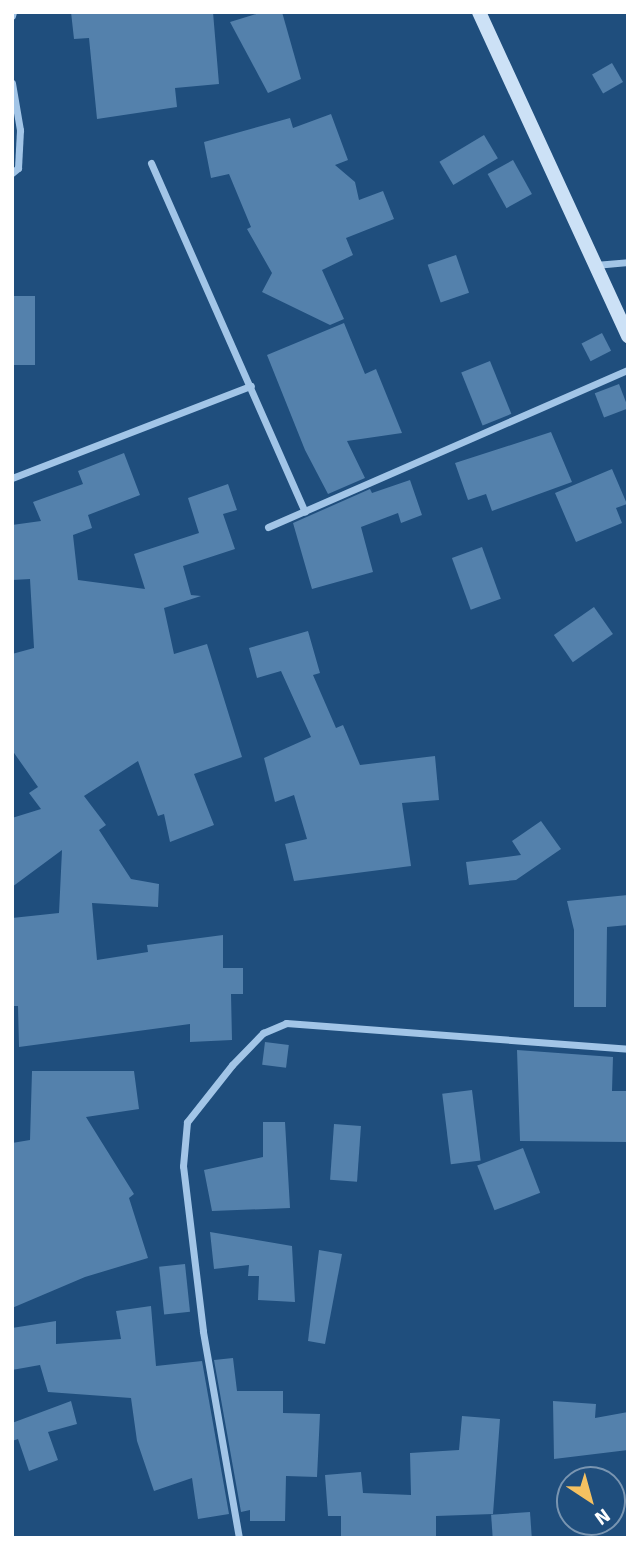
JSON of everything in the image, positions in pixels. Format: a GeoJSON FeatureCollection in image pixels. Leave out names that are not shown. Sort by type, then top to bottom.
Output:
{"type":"FeatureCollection","features":[{"type":"Feature","properties":{"kind":"main road"},"geometry":{"type":"LineString","coordinates":[[479,12],[628,336]]}},
{"type":"Feature","properties":{"kind":"street"},"geometry":{"type":"LineString","coordinates":[[12,83],[20,130],[18,168],[12,173]]}},
{"type":"Feature","properties":{"kind":"street"},"geometry":{"type":"LineString","coordinates":[[151,163],[305,512]]}},
{"type":"Feature","properties":{"kind":"street"},"geometry":{"type":"LineString","coordinates":[[595,265],[628,262]]}},
{"type":"Feature","properties":{"kind":"street"},"geometry":{"type":"LineString","coordinates":[[268,527],[628,370]]}},
{"type":"Feature","properties":{"kind":"street"},"geometry":{"type":"LineString","coordinates":[[12,478],[251,386]]}},
{"type":"Feature","properties":{"kind":"street"},"geometry":{"type":"LineString","coordinates":[[239,1538],[203,1331],[183,1166],[187,1122],[263,1033],[286,1023],[628,1049]]}},
{"type":"Feature","properties":{"kind":"building"},"geometry":{"type":"Polygon","coordinates":[[[71,12],[213,12],[219,84],[175,88],[177,107],[97,119],[89,38],[74,39],[71,12]]]}},
{"type":"Feature","properties":{"kind":"building"},"geometry":{"type":"Polygon","coordinates":[[[263,12],[282,12],[301,79],[268,93],[230,22],[263,12]]]}},
{"type":"Feature","properties":{"kind":"building"},"geometry":{"type":"Polygon","coordinates":[[[612,63],[623,82],[603,94],[592,74],[612,63]]]}},
{"type":"Feature","properties":{"kind":"building"},"geometry":{"type":"Polygon","coordinates":[[[331,114],[348,160],[335,165],[355,182],[359,200],[383,191],[394,219],[346,238],[353,255],[322,270],[344,319],[330,325],[262,292],[272,273],[247,229],[251,227],[229,174],[211,178],[204,142],[290,118],[293,128],[331,114]]]}},
{"type":"Feature","properties":{"kind":"building"},"geometry":{"type":"Polygon","coordinates":[[[484,135],[498,158],[453,185],[439,162],[484,135]]]}},
{"type":"Feature","properties":{"kind":"building"},"geometry":{"type":"Polygon","coordinates":[[[513,160],[532,194],[507,208],[488,174],[513,160]]]}},
{"type":"Feature","properties":{"kind":"building"},"geometry":{"type":"Polygon","coordinates":[[[456,255],[469,293],[441,303],[428,265],[456,255]]]}},
{"type":"Feature","properties":{"kind":"building"},"geometry":{"type":"Polygon","coordinates":[[[13,296],[35,296],[35,365],[13,365],[13,296]]]}},
{"type":"Feature","properties":{"kind":"building"},"geometry":{"type":"Polygon","coordinates":[[[344,323],[365,374],[376,369],[402,433],[347,441],[365,478],[328,494],[305,450],[267,355],[344,323]]]}},
{"type":"Feature","properties":{"kind":"building"},"geometry":{"type":"Polygon","coordinates":[[[602,333],[611,351],[591,361],[582,343],[602,333]]]}},
{"type":"Feature","properties":{"kind":"building"},"geometry":{"type":"Polygon","coordinates":[[[490,361],[511,414],[483,425],[461,373],[490,361]]]}},
{"type":"Feature","properties":{"kind":"building"},"geometry":{"type":"Polygon","coordinates":[[[619,384],[628,408],[604,418],[595,393],[619,384]]]}},
{"type":"Feature","properties":{"kind":"building"},"geometry":{"type":"Polygon","coordinates":[[[551,432],[572,482],[492,511],[486,494],[468,500],[455,463],[551,432]]]}},
{"type":"Feature","properties":{"kind":"building"},"geometry":{"type":"Polygon","coordinates":[[[124,453],[140,495],[88,515],[92,528],[73,535],[78,580],[145,589],[134,554],[199,533],[188,498],[228,484],[237,510],[223,514],[235,549],[183,566],[191,595],[201,596],[164,608],[174,654],[207,644],[242,757],[194,774],[214,825],[170,842],[164,814],[158,816],[138,761],[84,796],[106,825],[99,830],[131,879],[159,884],[158,907],[92,903],[97,960],[148,952],[147,945],[223,935],[223,968],[243,968],[243,994],[231,994],[232,1040],[190,1042],[190,1024],[19,1047],[18,1006],[12,1006],[12,918],[59,913],[62,850],[12,887],[12,818],[41,809],[29,793],[38,787],[12,750],[12,654],[34,648],[30,579],[12,580],[12,525],[41,521],[33,502],[83,484],[78,471],[124,453]]]}},
{"type":"Feature","properties":{"kind":"building"},"geometry":{"type":"Polygon","coordinates":[[[612,469],[627,504],[616,508],[622,523],[576,542],[555,493],[612,469]]]}},
{"type":"Feature","properties":{"kind":"building"},"geometry":{"type":"Polygon","coordinates":[[[410,480],[422,515],[401,523],[398,513],[361,527],[373,572],[312,589],[293,523],[370,489],[372,493],[410,480]]]}},
{"type":"Feature","properties":{"kind":"building"},"geometry":{"type":"Polygon","coordinates":[[[482,547],[501,599],[471,610],[452,558],[482,547]]]}},
{"type":"Feature","properties":{"kind":"building"},"geometry":{"type":"Polygon","coordinates":[[[594,607],[613,634],[573,662],[554,635],[594,607]]]}},
{"type":"Feature","properties":{"kind":"building"},"geometry":{"type":"Polygon","coordinates":[[[308,631],[320,673],[313,675],[336,728],[343,725],[360,765],[435,756],[439,800],[402,803],[411,866],[294,881],[285,844],[307,839],[294,795],[275,802],[264,758],[311,737],[281,671],[257,678],[249,648],[308,631]]]}},
{"type":"Feature","properties":{"kind":"building"},"geometry":{"type":"Polygon","coordinates":[[[541,821],[561,849],[516,880],[469,885],[466,862],[521,855],[512,841],[541,821]]]}},
{"type":"Feature","properties":{"kind":"building"},"geometry":{"type":"Polygon","coordinates":[[[628,895],[628,925],[607,927],[606,1007],[574,1007],[574,930],[567,901],[628,895]]]}},
{"type":"Feature","properties":{"kind":"building"},"geometry":{"type":"Polygon","coordinates":[[[265,1042],[289,1045],[286,1068],[262,1065],[265,1042]]]}},
{"type":"Feature","properties":{"kind":"building"},"geometry":{"type":"Polygon","coordinates":[[[517,1050],[613,1057],[612,1091],[628,1091],[628,1142],[520,1141],[517,1050]]]}},
{"type":"Feature","properties":{"kind":"building"},"geometry":{"type":"Polygon","coordinates":[[[32,1071],[134,1071],[139,1109],[86,1117],[134,1194],[129,1198],[148,1258],[85,1277],[12,1308],[12,1143],[30,1140],[32,1071]]]}},
{"type":"Feature","properties":{"kind":"building"},"geometry":{"type":"Polygon","coordinates":[[[472,1090],[481,1160],[451,1164],[442,1094],[472,1090]]]}},
{"type":"Feature","properties":{"kind":"building"},"geometry":{"type":"Polygon","coordinates":[[[263,1122],[285,1122],[290,1208],[212,1211],[204,1170],[263,1157],[263,1122]]]}},
{"type":"Feature","properties":{"kind":"building"},"geometry":{"type":"Polygon","coordinates":[[[334,1124],[361,1126],[357,1182],[330,1180],[334,1124]]]}},
{"type":"Feature","properties":{"kind":"building"},"geometry":{"type":"Polygon","coordinates":[[[523,1148],[540,1193],[494,1210],[477,1166],[523,1148]]]}},
{"type":"Feature","properties":{"kind":"building"},"geometry":{"type":"Polygon","coordinates":[[[210,1232],[292,1246],[295,1302],[258,1300],[259,1276],[248,1276],[249,1265],[214,1269],[210,1232]]]}},
{"type":"Feature","properties":{"kind":"building"},"geometry":{"type":"Polygon","coordinates":[[[319,1250],[342,1254],[325,1344],[308,1341],[319,1250]]]}},
{"type":"Feature","properties":{"kind":"building"},"geometry":{"type":"Polygon","coordinates":[[[185,1264],[190,1312],[164,1314],[159,1267],[185,1264]]]}},
{"type":"Feature","properties":{"kind":"building"},"geometry":{"type":"Polygon","coordinates":[[[151,1306],[156,1366],[202,1361],[229,1514],[198,1519],[192,1478],[154,1491],[137,1441],[131,1398],[48,1392],[40,1365],[12,1370],[12,1328],[56,1321],[56,1344],[121,1339],[116,1311],[151,1306]]]}},
{"type":"Feature","properties":{"kind":"building"},"geometry":{"type":"Polygon","coordinates":[[[233,1358],[237,1391],[283,1391],[283,1413],[320,1414],[317,1477],[286,1476],[285,1521],[250,1521],[250,1510],[241,1512],[214,1360],[233,1358]]]}},
{"type":"Feature","properties":{"kind":"building"},"geometry":{"type":"Polygon","coordinates":[[[71,1401],[77,1424],[48,1432],[58,1460],[29,1471],[18,1439],[12,1441],[12,1423],[71,1401]]]}},
{"type":"Feature","properties":{"kind":"building"},"geometry":{"type":"Polygon","coordinates":[[[553,1401],[596,1404],[595,1418],[628,1412],[628,1450],[554,1459],[553,1401]]]}},
{"type":"Feature","properties":{"kind":"building"},"geometry":{"type":"Polygon","coordinates":[[[462,1416],[500,1419],[493,1514],[436,1516],[436,1538],[341,1538],[341,1516],[328,1516],[325,1475],[361,1472],[363,1493],[411,1495],[410,1453],[459,1450],[462,1416]]]}},
{"type":"Feature","properties":{"kind":"building"},"geometry":{"type":"Polygon","coordinates":[[[530,1512],[532,1538],[493,1538],[491,1515],[530,1512]]]}}]}
